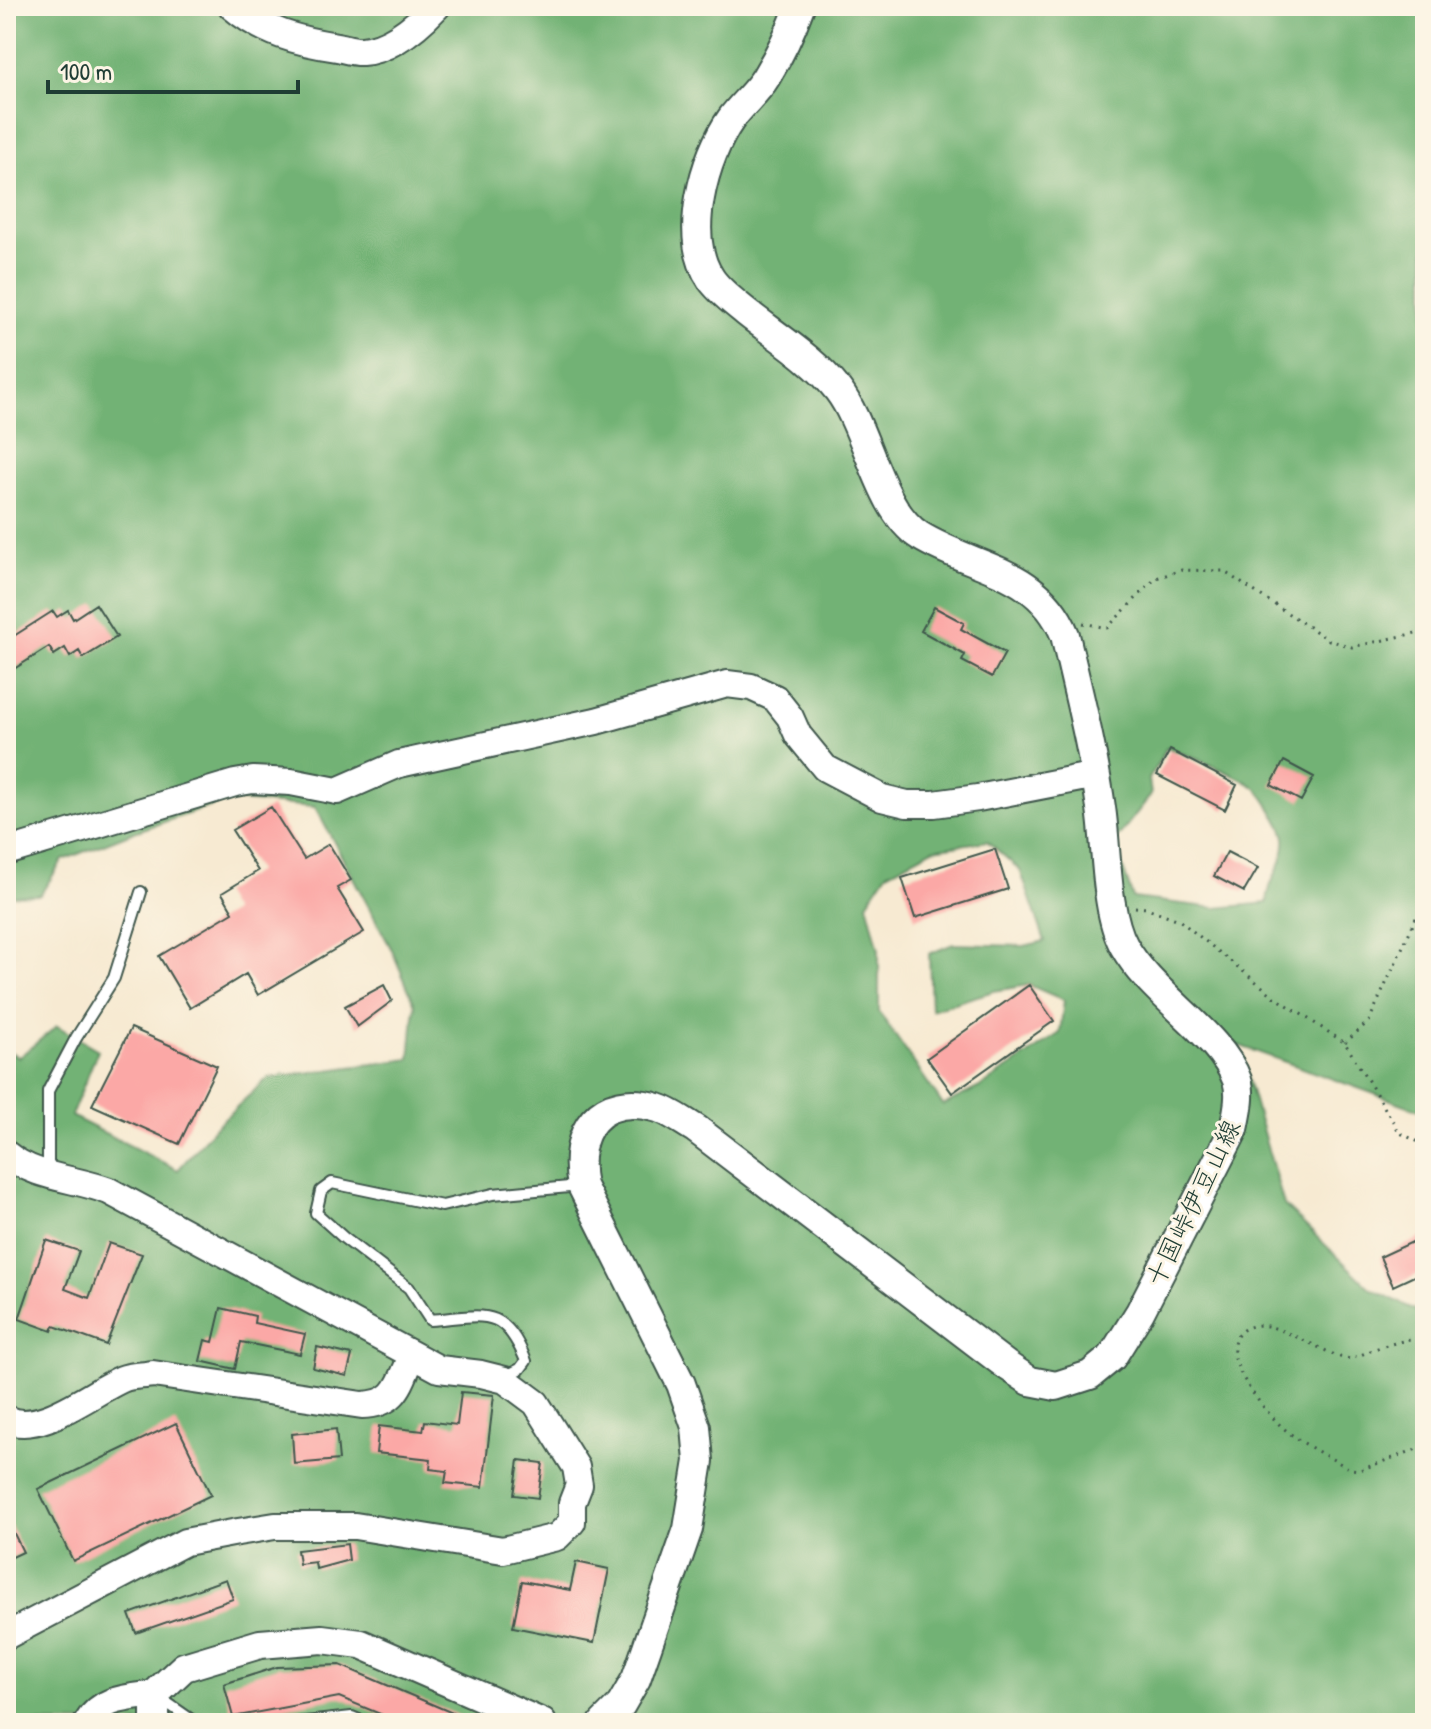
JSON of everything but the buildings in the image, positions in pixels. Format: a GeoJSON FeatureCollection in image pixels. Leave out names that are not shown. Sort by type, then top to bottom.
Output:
{"type":"FeatureCollection","features":[{"type":"Feature","properties":{"kind":"main road"},"geometry":{"type":"LineString","coordinates":[[233,6],[248,19],[287,38],[361,51],[394,41],[436,6]]}},
{"type":"Feature","properties":{"kind":"main road","name":"十国峠伊豆山線"},"geometry":{"type":"LineString","coordinates":[[603,1723],[621,1705],[636,1679],[688,1529],[699,1461],[696,1427],[681,1384],[582,1186],[578,1166],[580,1143],[588,1124],[616,1106],[639,1104],[661,1109],[696,1129],[1030,1381],[1056,1386],[1090,1375],[1112,1357],[1140,1312],[1234,1129],[1239,1102],[1237,1081],[1221,1052],[1145,978],[1122,943],[1111,904],[1096,775],[1065,635],[1058,618],[1048,604],[1015,578],[958,556],[918,535],[900,519],[840,393],[825,375],[726,296],[710,278],[699,251],[697,220],[707,164],[730,120],[764,81],[787,40],[800,6]]}},
{"type":"Feature","properties":{"kind":"main road"},"geometry":{"type":"LineString","coordinates":[[155,1723],[155,1694],[184,1667],[260,1644],[322,1639],[361,1644],[542,1723]]}},
{"type":"Feature","properties":{"kind":"street"},"geometry":{"type":"LineString","coordinates":[[6,852],[235,783],[279,781],[337,791],[399,764],[596,721],[727,684],[751,687],[775,698],[790,717],[798,735],[825,768],[882,798],[907,804],[934,804],[1096,775]]}},
{"type":"Feature","properties":{"kind":"street"},"geometry":{"type":"LineString","coordinates":[[6,1154],[16,1163],[48,1175],[89,1183],[109,1191],[439,1369],[500,1379],[536,1403],[576,1467],[579,1485],[572,1503],[572,1522],[557,1537],[503,1550],[355,1526],[275,1526],[185,1542],[6,1636]]}},
{"type":"Feature","properties":{"kind":"street"},"geometry":{"type":"LineString","coordinates":[[6,1419],[30,1424],[45,1420],[125,1377],[153,1374],[362,1405],[379,1404],[394,1395],[412,1356]]}},
{"type":"Feature","properties":{"kind":"street"},"geometry":{"type":"LineString","coordinates":[[87,1723],[95,1710],[113,1699],[155,1694]]}},
{"type":"Feature","properties":{"kind":"lane"},"geometry":{"type":"LineString","coordinates":[[48,1175],[48,1091],[76,1038],[114,978],[141,892]]}},
{"type":"Feature","properties":{"kind":"lane"},"geometry":{"type":"LineString","coordinates":[[500,1379],[520,1369],[526,1361],[516,1337],[501,1320],[478,1316],[430,1320],[409,1288],[316,1213],[321,1191],[332,1183],[442,1206],[493,1194],[582,1186]]}},
{"type":"Feature","properties":{"kind":"lane"},"geometry":{"type":"LineString","coordinates":[[155,1694],[196,1723]]}},
{"type":"Feature","properties":{"kind":"lane"},"geometry":{"type":"LineString","coordinates":[[296,1723],[352,1717],[366,1723]]}},
{"type":"Feature","properties":{"kind":"path"},"geometry":{"type":"LineString","coordinates":[[1058,618],[1107,628],[1156,578],[1182,570],[1223,571],[1329,640],[1352,647],[1425,631]]}},
{"type":"Feature","properties":{"kind":"path"},"geometry":{"type":"LineString","coordinates":[[1345,1043],[1369,1021],[1425,898]]}},
{"type":"Feature","properties":{"kind":"path"},"geometry":{"type":"LineString","coordinates":[[1111,904],[1147,908],[1179,920],[1275,997],[1345,1043],[1400,1133],[1425,1145]]}},
{"type":"Feature","properties":{"kind":"path"},"geometry":{"type":"LineString","coordinates":[[1425,1335],[1380,1347],[1351,1359],[1267,1326],[1250,1326],[1238,1333],[1233,1346],[1234,1360],[1241,1375],[1277,1422],[1293,1436],[1350,1469],[1360,1470],[1425,1446]]}},
{"type":"Feature","properties":{"kind":"path"},"geometry":{"type":"LineString","coordinates":[[1425,1554],[1419,1578],[1425,1590]]}},
{"type":"Feature","properties":{"kind":"green space"},"geometry":{"type":"Polygon","coordinates":[[[6,6],[1425,6],[1425,1112],[1238,1045],[1284,1205],[1370,1288],[1425,1315],[1425,1723],[6,1723],[6,1050],[19,1057],[57,1026],[98,1050],[71,1116],[178,1170],[215,1127],[268,1078],[410,1059],[415,1005],[392,950],[315,807],[229,800],[63,860],[40,895],[6,896],[6,6]],[[1167,747],[1149,779],[1151,795],[1114,842],[1133,898],[1216,908],[1267,903],[1283,855],[1285,838],[1267,802],[1257,789],[1244,780],[1167,747]],[[987,841],[933,849],[887,873],[867,903],[879,950],[879,1012],[943,1105],[982,1086],[1060,1033],[1064,1000],[1029,985],[994,991],[931,1010],[929,954],[953,944],[1024,946],[1045,941],[1020,870],[987,841]]]}}]}
